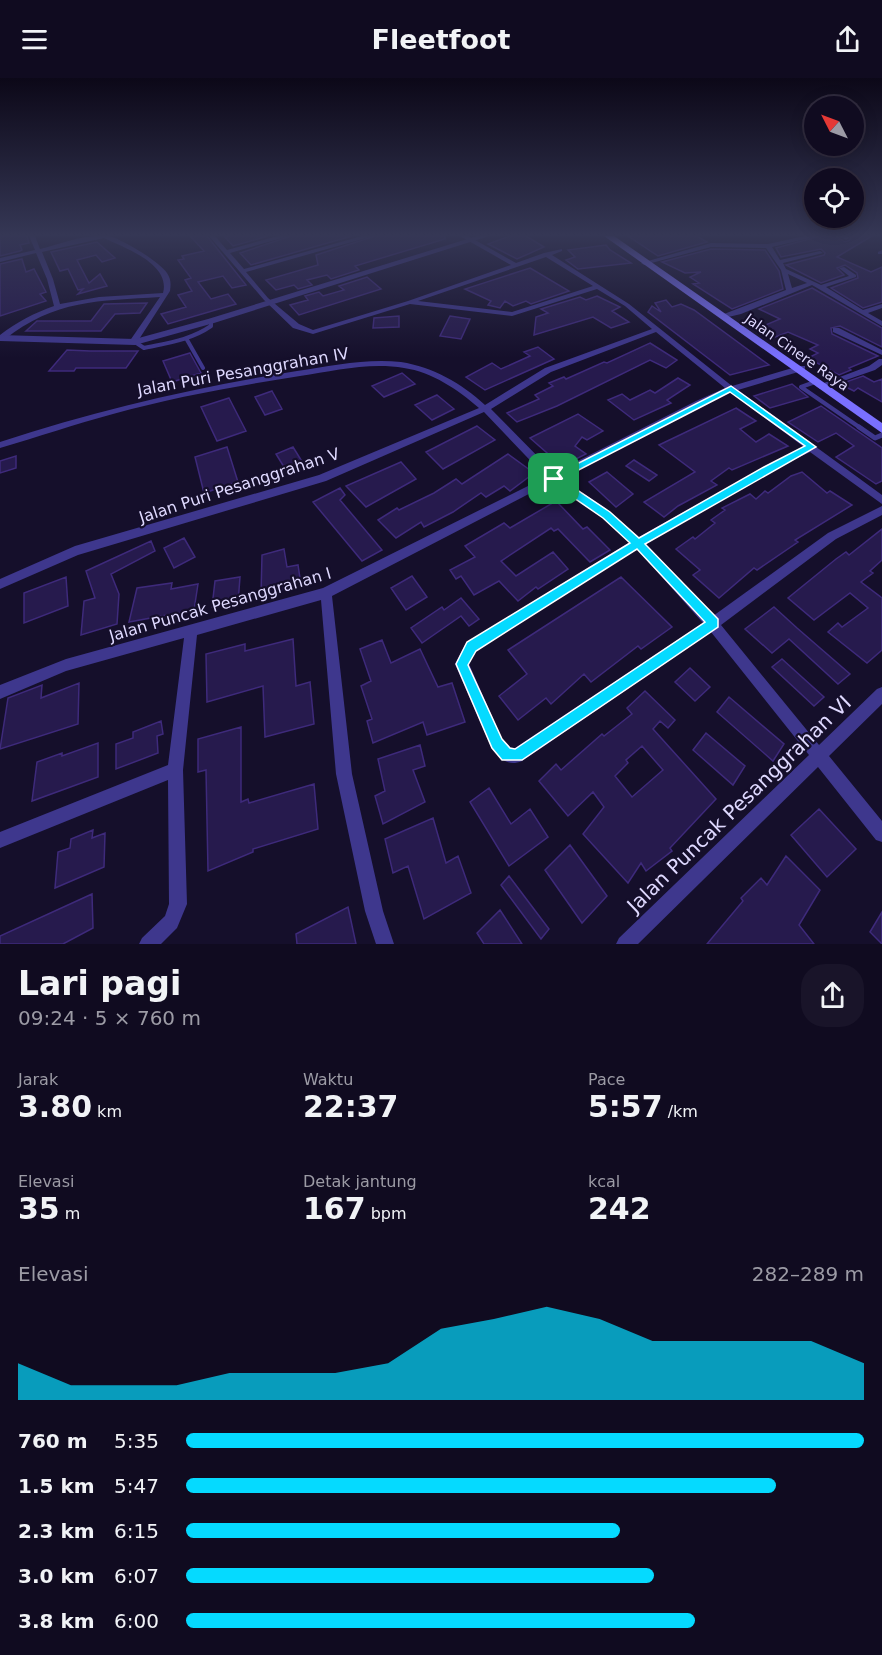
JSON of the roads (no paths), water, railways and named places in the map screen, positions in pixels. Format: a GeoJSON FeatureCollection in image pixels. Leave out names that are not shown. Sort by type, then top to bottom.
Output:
{"type":"FeatureCollection","features":[{"type":"Feature","properties":{"kind":"main road","name":"Jalan Cinere Raya"},"geometry":{"type":"LineString","coordinates":[[667,276],[800,369]]}},
{"type":"Feature","properties":{"kind":"main road","name":"Jalan Cinere Raya"},"geometry":{"type":"LineString","coordinates":[[668,276],[727,316],[882,429]]}},
{"type":"Feature","properties":{"kind":"main road","name":"Jalan Cinere Raya"},"geometry":{"type":"LineString","coordinates":[[820,384],[882,423]]}},
{"type":"Feature","properties":{"kind":"street"},"geometry":{"type":"LineString","coordinates":[[49,276],[57,306]]}},
{"type":"Feature","properties":{"kind":"street"},"geometry":{"type":"LineString","coordinates":[[135,340],[165,295],[168,288],[167,276]]}},
{"type":"Feature","properties":{"kind":"street"},"geometry":{"type":"LineString","coordinates":[[248,276],[268,301],[296,326],[313,332],[410,302],[480,276]]}},
{"type":"Feature","properties":{"kind":"street"},"geometry":{"type":"LineString","coordinates":[[135,340],[346,276]]}},
{"type":"Feature","properties":{"kind":"street"},"geometry":{"type":"LineString","coordinates":[[581,276],[627,305],[731,388],[882,500]]}},
{"type":"Feature","properties":{"kind":"street"},"geometry":{"type":"LineString","coordinates":[[786,276],[789,290]]}},
{"type":"Feature","properties":{"kind":"street"},"geometry":{"type":"LineString","coordinates":[[798,276],[821,287],[882,324]]}},
{"type":"Feature","properties":{"kind":"street"},"geometry":{"type":"LineString","coordinates":[[821,287],[853,276]]}},
{"type":"Feature","properties":{"kind":"street"},"geometry":{"type":"LineString","coordinates":[[727,316],[774,300],[789,290],[813,283]]}},
{"type":"Feature","properties":{"kind":"street"},"geometry":{"type":"LineString","coordinates":[[410,302],[512,314],[597,287]]}},
{"type":"Feature","properties":{"kind":"street"},"geometry":{"type":"LineString","coordinates":[[0,338],[32,317],[57,306],[74,302],[165,295]]}},
{"type":"Feature","properties":{"kind":"street"},"geometry":{"type":"LineString","coordinates":[[0,338],[135,340],[211,321],[268,301]]}},
{"type":"Feature","properties":{"kind":"street"},"geometry":{"type":"LineString","coordinates":[[863,312],[882,306]]}},
{"type":"Feature","properties":{"kind":"street","name":"Jalan Puri Pesanggrahan V"},"geometry":{"type":"LineString","coordinates":[[0,584],[75,551],[322,478],[486,408],[548,370],[656,330]]}},
{"type":"Feature","properties":{"kind":"street"},"geometry":{"type":"LineString","coordinates":[[836,330],[882,353]]}},
{"type":"Feature","properties":{"kind":"street"},"geometry":{"type":"LineString","coordinates":[[820,384],[872,368],[882,361]]}},
{"type":"Feature","properties":{"kind":"street","name":"Jalan Puri Pesanggrahan IV"},"geometry":{"type":"LineString","coordinates":[[0,445],[146,403],[281,376],[350,366],[385,364],[412,366],[447,379],[486,408],[554,479],[607,515],[638,543],[714,623],[882,834]]}},
{"type":"Feature","properties":{"kind":"street","name":"Jalan Puncak Pesanggrahan I"},"geometry":{"type":"LineString","coordinates":[[0,692],[66,665],[326,593],[731,388],[800,369]]}},
{"type":"Feature","properties":{"kind":"street"},"geometry":{"type":"LineString","coordinates":[[812,447],[767,469],[638,543],[471,646],[462,664],[497,744],[507,755],[517,756],[714,623],[832,536],[882,510]]}},
{"type":"Feature","properties":{"kind":"street"},"geometry":{"type":"LineString","coordinates":[[326,593],[344,774],[374,911],[385,944]]}},
{"type":"Feature","properties":{"kind":"street"},"geometry":{"type":"LineString","coordinates":[[148,944],[171,922],[178,904],[175,770],[191,631]]}},
{"type":"Feature","properties":{"kind":"street","name":"Jalan Puncak Pesanggrahan VI"},"geometry":{"type":"LineString","coordinates":[[625,944],[882,694]]}},
{"type":"Feature","properties":{"kind":"street"},"geometry":{"type":"LineString","coordinates":[[0,840],[21,829],[175,770]]}},
{"type":"Feature","properties":{"kind":"lane"},"geometry":{"type":"LineString","coordinates":[[135,340],[144,348],[186,338],[202,333],[211,326],[211,321]]}},
{"type":"Feature","properties":{"kind":"lane"},"geometry":{"type":"LineString","coordinates":[[186,338],[203,368]]}},
{"type":"Feature","properties":{"kind":"lane"},"geometry":{"type":"LineString","coordinates":[[820,384],[801,387],[875,438],[882,435]]}}]}
